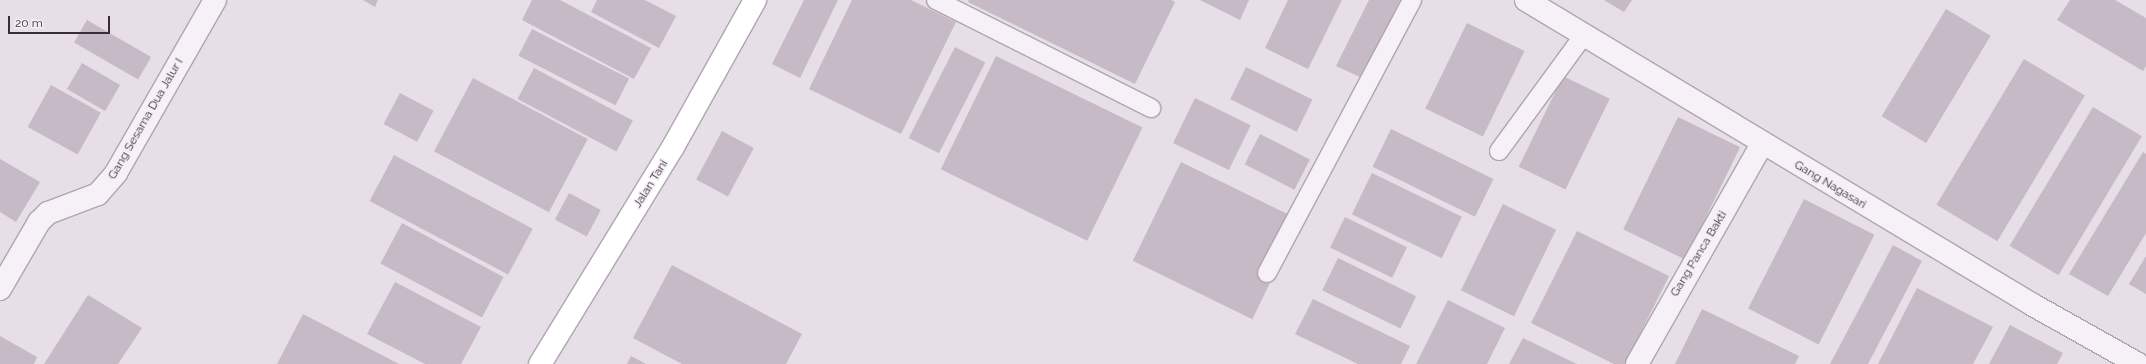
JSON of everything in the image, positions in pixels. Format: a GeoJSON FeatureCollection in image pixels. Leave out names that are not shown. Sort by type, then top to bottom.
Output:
{"type":"FeatureCollection","features":[{"type":"Feature","properties":{"kind":"highway","name":"Jalan Tani"},"geometry":{"type":"LineString","coordinates":[[540,364],[674,147],[755,0]]}},
{"type":"Feature","properties":{"kind":"street","name":"Gang Sesama Dua Jalur I"},"geometry":{"type":"LineString","coordinates":[[0,289],[39,222],[48,213],[98,194],[116,173],[216,0]]}},
{"type":"Feature","properties":{"kind":"street","name":"Gang Nagasari"},"geometry":{"type":"LineString","coordinates":[[1526,0],[1762,144],[2033,305],[2138,364]]}},
{"type":"Feature","properties":{"kind":"street","name":"Gang Panca Bakti"},"geometry":{"type":"LineString","coordinates":[[1637,364],[1762,144]]}},
{"type":"Feature","properties":{"kind":"lane"},"geometry":{"type":"LineString","coordinates":[[936,0],[1152,108]]}},
{"type":"Feature","properties":{"kind":"lane"},"geometry":{"type":"LineString","coordinates":[[1267,273],[1412,0]]}},
{"type":"Feature","properties":{"kind":"lane"},"geometry":{"type":"LineString","coordinates":[[1499,151],[1584,36]]}},
{"type":"Feature","properties":{"kind":"building"},"geometry":{"type":"Polygon","coordinates":[[[363,0],[378,0],[375,7],[363,0]]]}},
{"type":"Feature","properties":{"kind":"building"},"geometry":{"type":"Polygon","coordinates":[[[532,0],[560,0],[651,48],[634,79],[522,20],[532,0]]]}},
{"type":"Feature","properties":{"kind":"building"},"geometry":{"type":"Polygon","coordinates":[[[597,0],[645,0],[676,16],[659,48],[591,12],[597,0]]]}},
{"type":"Feature","properties":{"kind":"building"},"geometry":{"type":"Polygon","coordinates":[[[804,0],[838,0],[800,78],[772,64],[804,0]]]}},
{"type":"Feature","properties":{"kind":"building"},"geometry":{"type":"Polygon","coordinates":[[[852,0],[911,0],[956,22],[901,134],[809,89],[852,0]]]}},
{"type":"Feature","properties":{"kind":"building"},"geometry":{"type":"Polygon","coordinates":[[[969,0],[1171,0],[1175,2],[1135,84],[968,2],[969,0]]]}},
{"type":"Feature","properties":{"kind":"building"},"geometry":{"type":"Polygon","coordinates":[[[1200,0],[1249,0],[1240,20],[1200,0]]]}},
{"type":"Feature","properties":{"kind":"building"},"geometry":{"type":"Polygon","coordinates":[[[1288,0],[1342,0],[1308,69],[1265,48],[1288,0]]]}},
{"type":"Feature","properties":{"kind":"building"},"geometry":{"type":"Polygon","coordinates":[[[1369,0],[1400,0],[1362,78],[1336,66],[1369,0]]]}},
{"type":"Feature","properties":{"kind":"building"},"geometry":{"type":"Polygon","coordinates":[[[1604,0],[1632,0],[1624,12],[1604,0]]]}},
{"type":"Feature","properties":{"kind":"building"},"geometry":{"type":"Polygon","coordinates":[[[2070,0],[2115,0],[2146,18],[2146,66],[2143,71],[2057,20],[2070,0]]]}},
{"type":"Feature","properties":{"kind":"building"},"geometry":{"type":"Polygon","coordinates":[[[1946,9],[1991,36],[1926,143],[1882,116],[1946,9]]]}},
{"type":"Feature","properties":{"kind":"building"},"geometry":{"type":"Polygon","coordinates":[[[87,20],[151,57],[138,80],[74,43],[87,20]]]}},
{"type":"Feature","properties":{"kind":"building"},"geometry":{"type":"Polygon","coordinates":[[[1467,23],[1525,51],[1483,136],[1425,108],[1467,23]]]}},
{"type":"Feature","properties":{"kind":"building"},"geometry":{"type":"Polygon","coordinates":[[[532,29],[629,78],[615,105],[518,56],[532,29]]]}},
{"type":"Feature","properties":{"kind":"building"},"geometry":{"type":"Polygon","coordinates":[[[955,47],[985,62],[939,153],[909,138],[955,47]]]}},
{"type":"Feature","properties":{"kind":"building"},"geometry":{"type":"Polygon","coordinates":[[[996,56],[1143,127],[1087,241],[941,169],[996,56]]]}},
{"type":"Feature","properties":{"kind":"building"},"geometry":{"type":"Polygon","coordinates":[[[2024,59],[2085,96],[1997,241],[1936,205],[2024,59]]]}},
{"type":"Feature","properties":{"kind":"building"},"geometry":{"type":"Polygon","coordinates":[[[82,63],[120,85],[105,111],[67,89],[82,63]]]}},
{"type":"Feature","properties":{"kind":"building"},"geometry":{"type":"Polygon","coordinates":[[[1246,67],[1313,99],[1297,132],[1230,99],[1246,67]]]}},
{"type":"Feature","properties":{"kind":"building"},"geometry":{"type":"Polygon","coordinates":[[[534,68],[633,121],[616,151],[518,99],[534,68]]]}},
{"type":"Feature","properties":{"kind":"building"},"geometry":{"type":"Polygon","coordinates":[[[1563,76],[1610,99],[1565,190],[1519,167],[1563,76]]]}},
{"type":"Feature","properties":{"kind":"building"},"geometry":{"type":"Polygon","coordinates":[[[473,78],[588,139],[549,212],[434,151],[473,78]]]}},
{"type":"Feature","properties":{"kind":"building"},"geometry":{"type":"Polygon","coordinates":[[[51,85],[101,113],[78,155],[28,127],[51,85]]]}},
{"type":"Feature","properties":{"kind":"building"},"geometry":{"type":"Polygon","coordinates":[[[400,93],[434,111],[417,142],[384,124],[400,93]]]}},
{"type":"Feature","properties":{"kind":"building"},"geometry":{"type":"Polygon","coordinates":[[[1195,98],[1251,125],[1229,170],[1173,143],[1195,98]]]}},
{"type":"Feature","properties":{"kind":"building"},"geometry":{"type":"Polygon","coordinates":[[[2093,107],[2142,136],[2058,275],[2010,246],[2093,107]]]}},
{"type":"Feature","properties":{"kind":"building"},"geometry":{"type":"Polygon","coordinates":[[[1678,117],[1740,147],[1685,260],[1623,229],[1678,117]]]}},
{"type":"Feature","properties":{"kind":"building"},"geometry":{"type":"Polygon","coordinates":[[[1391,129],[1493,179],[1475,217],[1373,167],[1391,129]]]}},
{"type":"Feature","properties":{"kind":"building"},"geometry":{"type":"Polygon","coordinates":[[[722,131],[754,148],[728,196],[696,180],[722,131]]]}},
{"type":"Feature","properties":{"kind":"building"},"geometry":{"type":"Polygon","coordinates":[[[1260,134],[1310,159],[1294,190],[1245,164],[1260,134]]]}},
{"type":"Feature","properties":{"kind":"building"},"geometry":{"type":"Polygon","coordinates":[[[2143,152],[2146,154],[2146,233],[2108,296],[2069,274],[2143,152]]]}},
{"type":"Feature","properties":{"kind":"building"},"geometry":{"type":"Polygon","coordinates":[[[394,155],[533,229],[508,275],[370,201],[394,155]]]}},
{"type":"Feature","properties":{"kind":"building"},"geometry":{"type":"Polygon","coordinates":[[[0,159],[40,182],[16,222],[0,212],[0,159]]]}},
{"type":"Feature","properties":{"kind":"building"},"geometry":{"type":"Polygon","coordinates":[[[1181,162],[1301,220],[1252,319],[1133,261],[1181,162]]]}},
{"type":"Feature","properties":{"kind":"building"},"geometry":{"type":"Polygon","coordinates":[[[1372,173],[1462,217],[1442,258],[1352,214],[1372,173]]]}},
{"type":"Feature","properties":{"kind":"building"},"geometry":{"type":"Polygon","coordinates":[[[569,193],[601,210],[587,236],[555,219],[569,193]]]}},
{"type":"Feature","properties":{"kind":"building"},"geometry":{"type":"Polygon","coordinates":[[[1804,199],[1874,235],[1819,344],[1748,309],[1804,199]]]}},
{"type":"Feature","properties":{"kind":"building"},"geometry":{"type":"Polygon","coordinates":[[[1503,204],[1556,230],[1514,316],[1461,290],[1503,204]]]}},
{"type":"Feature","properties":{"kind":"building"},"geometry":{"type":"Polygon","coordinates":[[[1345,217],[1407,247],[1392,278],[1330,248],[1345,217]]]}},
{"type":"Feature","properties":{"kind":"building"},"geometry":{"type":"Polygon","coordinates":[[[402,223],[504,277],[482,318],[380,264],[402,223]]]}},
{"type":"Feature","properties":{"kind":"building"},"geometry":{"type":"Polygon","coordinates":[[[1577,231],[1669,276],[1625,364],[1614,364],[1531,323],[1577,231]]]}},
{"type":"Feature","properties":{"kind":"building"},"geometry":{"type":"Polygon","coordinates":[[[1893,245],[1922,261],[1868,364],[1830,364],[1893,245]]]}},
{"type":"Feature","properties":{"kind":"building"},"geometry":{"type":"Polygon","coordinates":[[[2146,256],[2146,294],[2129,284],[2146,256]]]}},
{"type":"Feature","properties":{"kind":"building"},"geometry":{"type":"Polygon","coordinates":[[[1338,258],[1416,296],[1400,328],[1322,290],[1338,258]]]}},
{"type":"Feature","properties":{"kind":"building"},"geometry":{"type":"Polygon","coordinates":[[[672,265],[802,334],[786,364],[682,364],[633,338],[672,265]]]}},
{"type":"Feature","properties":{"kind":"building"},"geometry":{"type":"Polygon","coordinates":[[[395,282],[481,327],[461,364],[425,364],[367,334],[395,282]]]}},
{"type":"Feature","properties":{"kind":"building"},"geometry":{"type":"Polygon","coordinates":[[[1917,288],[1993,327],[1973,364],[1878,364],[1917,288]]]}},
{"type":"Feature","properties":{"kind":"building"},"geometry":{"type":"Polygon","coordinates":[[[88,295],[142,328],[118,364],[44,364],[88,295]]]}},
{"type":"Feature","properties":{"kind":"building"},"geometry":{"type":"Polygon","coordinates":[[[1313,299],[1410,346],[1401,364],[1358,364],[1295,334],[1313,299]]]}},
{"type":"Feature","properties":{"kind":"building"},"geometry":{"type":"Polygon","coordinates":[[[1448,300],[1505,328],[1487,364],[1416,364],[1448,300]]]}},
{"type":"Feature","properties":{"kind":"building"},"geometry":{"type":"Polygon","coordinates":[[[1702,309],[1799,356],[1795,364],[1675,364],[1702,309]]]}},
{"type":"Feature","properties":{"kind":"building"},"geometry":{"type":"Polygon","coordinates":[[[303,314],[399,364],[277,364],[303,314]]]}},
{"type":"Feature","properties":{"kind":"building"},"geometry":{"type":"Polygon","coordinates":[[[2010,325],[2063,353],[2057,364],[1989,364],[2010,325]]]}},
{"type":"Feature","properties":{"kind":"building"},"geometry":{"type":"Polygon","coordinates":[[[0,336],[37,357],[34,364],[0,364],[0,336]]]}},
{"type":"Feature","properties":{"kind":"building"},"geometry":{"type":"Polygon","coordinates":[[[1523,338],[1577,364],[1509,364],[1523,338]]]}},
{"type":"Feature","properties":{"kind":"building"},"geometry":{"type":"Polygon","coordinates":[[[631,356],[646,364],[627,364],[631,356]]]}}]}
